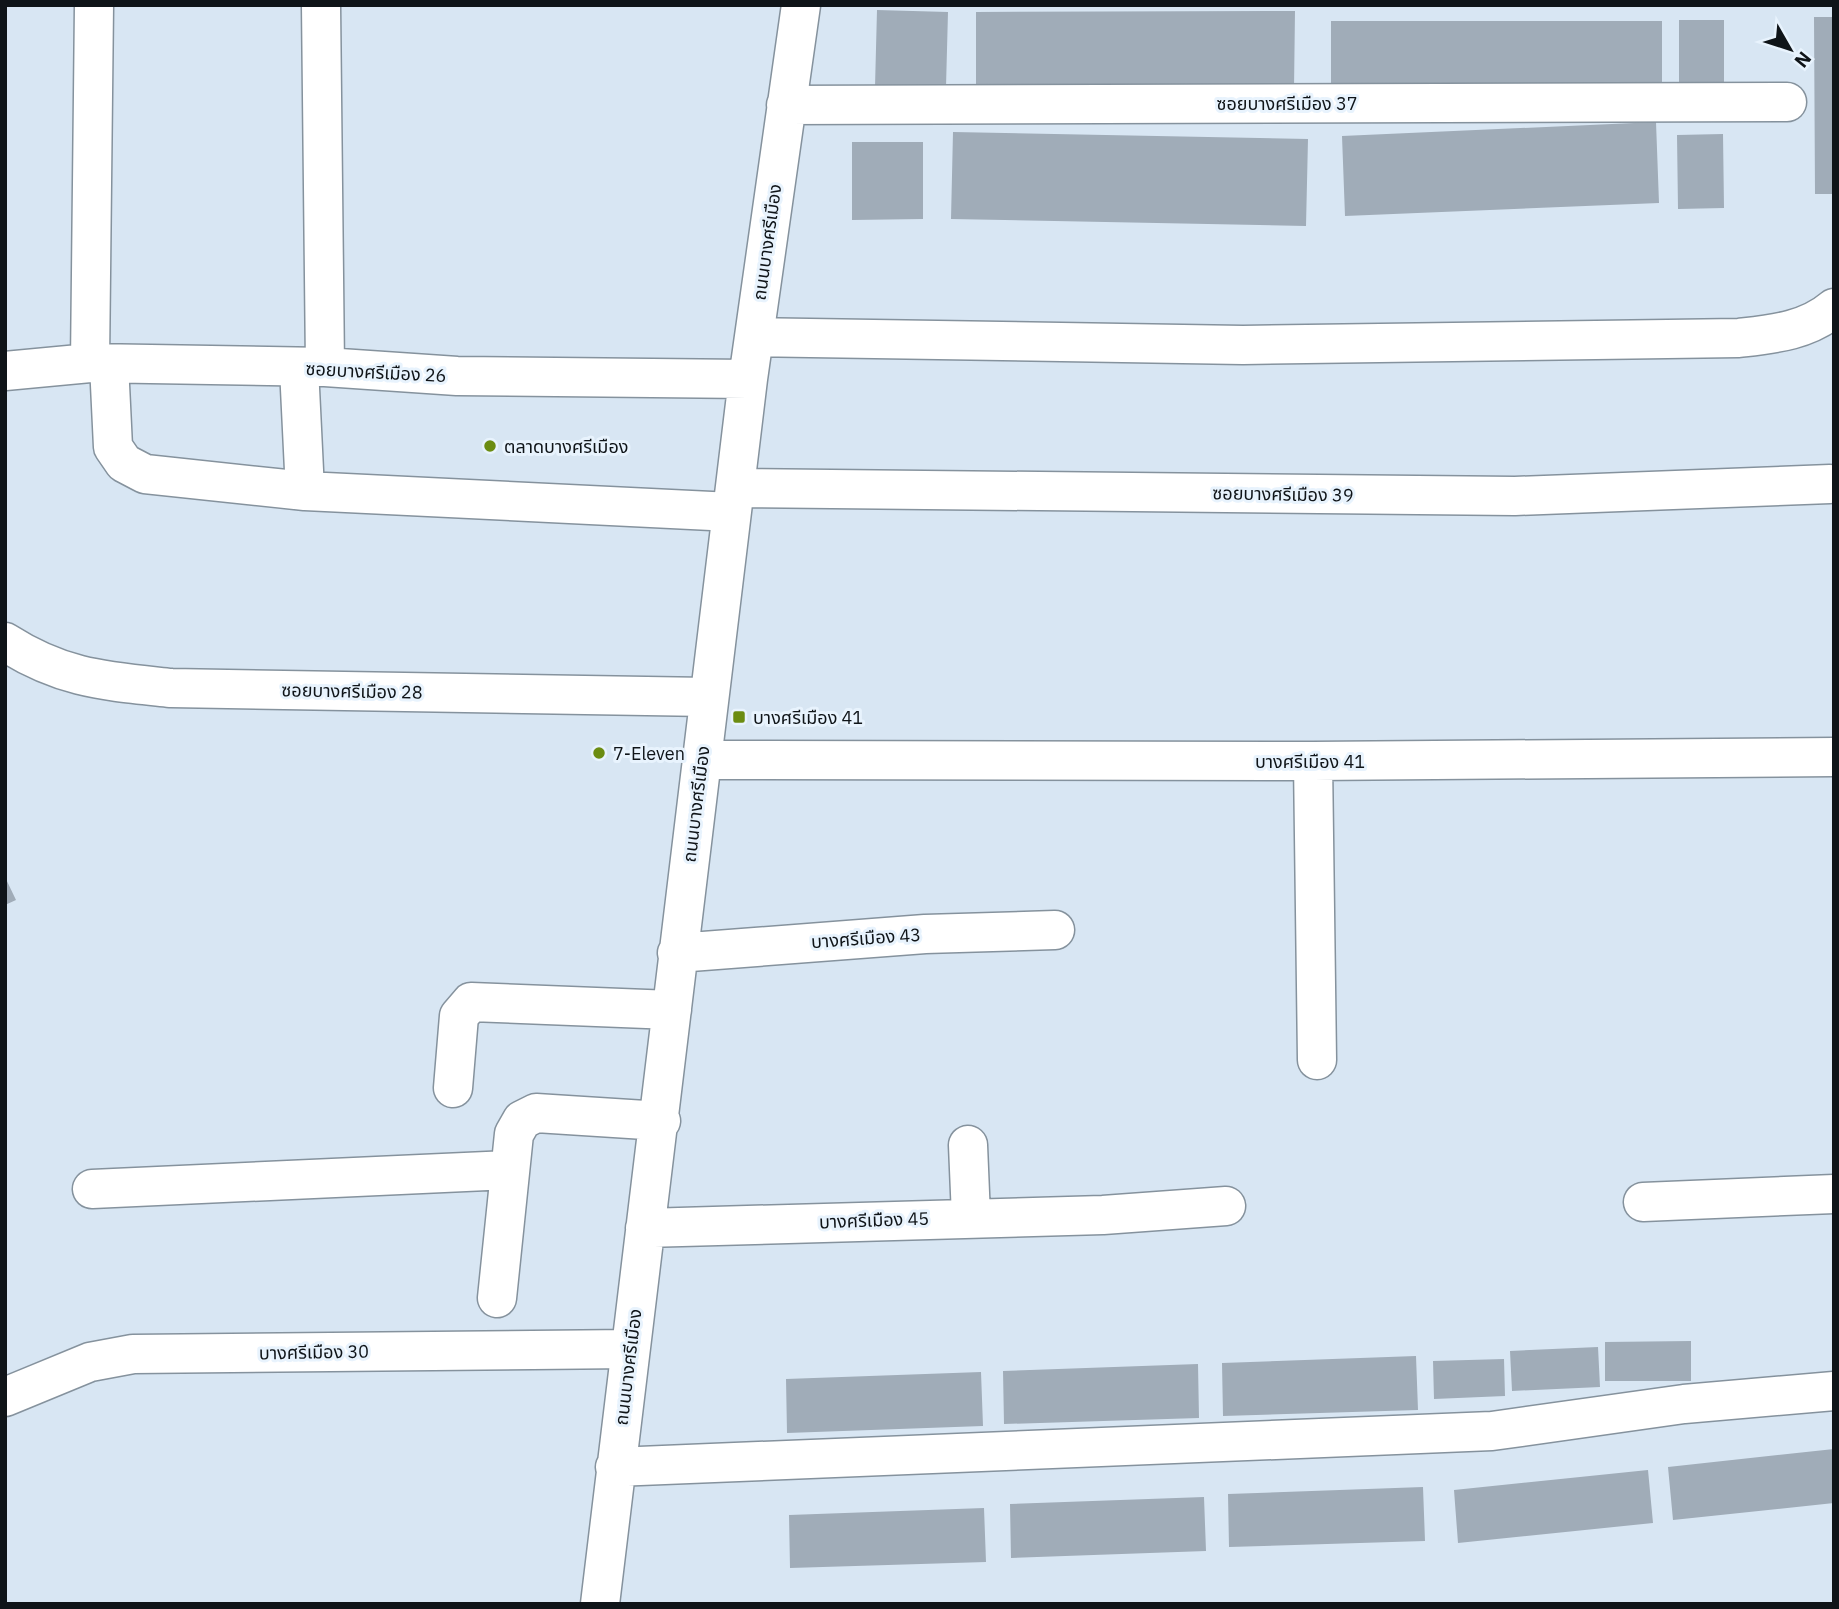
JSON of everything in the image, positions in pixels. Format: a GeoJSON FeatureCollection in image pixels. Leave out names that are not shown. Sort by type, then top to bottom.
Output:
{"type":"FeatureCollection","features":[{"type":"Feature","properties":{"kind":"street","name":"ซอยบางศรีเมือง 39"},"geometry":{"type":"LineString","coordinates":[[94,5],[100,363],[113,447],[124,463],[145,474],[305,491],[734,500],[1515,496],[1830,484]]}},
{"type":"Feature","properties":{"kind":"street"},"geometry":{"type":"LineString","coordinates":[[305,491],[312,368],[321,5]]}},
{"type":"Feature","properties":{"kind":"street","name":"ถนนบางศรีเมือง"},"geometry":{"type":"LineString","coordinates":[[600,1604],[645,1228],[661,1121],[677,953],[708,697],[748,379],[801,5]]}},
{"type":"Feature","properties":{"kind":"street","name":"ซอยบางศรีเมือง 37"},"geometry":{"type":"LineString","coordinates":[[786,105],[1787,102]]}},
{"type":"Feature","properties":{"kind":"street"},"geometry":{"type":"LineString","coordinates":[[754,337],[1243,345],[1739,338],[1784,333],[1822,318],[1834,308]]}},
{"type":"Feature","properties":{"kind":"street","name":"ซอยบางศรีเมือง 26"},"geometry":{"type":"LineString","coordinates":[[5,371],[100,363],[312,368],[457,376],[748,379]]}},
{"type":"Feature","properties":{"kind":"street","name":"ซอยบางศรีเมือง 28"},"geometry":{"type":"LineString","coordinates":[[5,642],[60,672],[96,680],[171,688],[708,697]]}},
{"type":"Feature","properties":{"kind":"street","name":"บางศรีเมือง 41"},"geometry":{"type":"LineString","coordinates":[[702,760],[1313,761],[1834,757]]}},
{"type":"Feature","properties":{"kind":"street"},"geometry":{"type":"LineString","coordinates":[[1313,761],[1317,1060]]}},
{"type":"Feature","properties":{"kind":"street","name":"บางศรีเมือง 43"},"geometry":{"type":"LineString","coordinates":[[677,953],[925,934],[1055,930]]}},
{"type":"Feature","properties":{"kind":"street"},"geometry":{"type":"LineString","coordinates":[[453,1088],[459,1016],[471,1002],[672,1010]]}},
{"type":"Feature","properties":{"kind":"street"},"geometry":{"type":"LineString","coordinates":[[497,1298],[514,1134],[522,1120],[536,1113],[661,1121]]}},
{"type":"Feature","properties":{"kind":"street"},"geometry":{"type":"LineString","coordinates":[[968,1145],[971,1217]]}},
{"type":"Feature","properties":{"kind":"street"},"geometry":{"type":"LineString","coordinates":[[92,1189],[509,1170]]}},
{"type":"Feature","properties":{"kind":"street"},"geometry":{"type":"LineString","coordinates":[[1643,1202],[1834,1194]]}},
{"type":"Feature","properties":{"kind":"street","name":"บางศรีเมือง 45"},"geometry":{"type":"LineString","coordinates":[[645,1228],[1103,1215],[1226,1206]]}},
{"type":"Feature","properties":{"kind":"street","name":"บางศรีเมือง 30"},"geometry":{"type":"LineString","coordinates":[[5,1397],[90,1362],[133,1354],[630,1349]]}},
{"type":"Feature","properties":{"kind":"street"},"geometry":{"type":"LineString","coordinates":[[615,1466],[1492,1431],[1684,1404],[1834,1391]]}},
{"type":"Feature","properties":{"kind":"building"},"geometry":{"type":"Polygon","coordinates":[[[877,10],[948,12],[946,87],[875,87],[877,10]]]}},
{"type":"Feature","properties":{"kind":"building"},"geometry":{"type":"Polygon","coordinates":[[[1295,11],[1294,89],[976,90],[976,12],[1295,11]]]}},
{"type":"Feature","properties":{"kind":"building"},"geometry":{"type":"Polygon","coordinates":[[[1814,17],[1834,17],[1834,194],[1815,194],[1814,17]]]}},
{"type":"Feature","properties":{"kind":"building"},"geometry":{"type":"Polygon","coordinates":[[[1679,20],[1724,20],[1724,91],[1679,90],[1679,20]]]}},
{"type":"Feature","properties":{"kind":"building"},"geometry":{"type":"Polygon","coordinates":[[[1331,21],[1662,21],[1662,91],[1331,91],[1331,21]]]}},
{"type":"Feature","properties":{"kind":"building"},"geometry":{"type":"Polygon","coordinates":[[[1656,122],[1659,203],[1345,216],[1342,136],[1656,122]]]}},
{"type":"Feature","properties":{"kind":"building"},"geometry":{"type":"Polygon","coordinates":[[[953,132],[1308,139],[1306,226],[951,219],[953,132]]]}},
{"type":"Feature","properties":{"kind":"building"},"geometry":{"type":"Polygon","coordinates":[[[1723,134],[1724,208],[1678,209],[1677,135],[1723,134]]]}},
{"type":"Feature","properties":{"kind":"building"},"geometry":{"type":"Polygon","coordinates":[[[852,142],[923,142],[923,219],[852,220],[852,142]]]}},
{"type":"Feature","properties":{"kind":"building"},"geometry":{"type":"Polygon","coordinates":[[[5,877],[16,900],[5,905],[5,877]]]}},
{"type":"Feature","properties":{"kind":"building"},"geometry":{"type":"Polygon","coordinates":[[[1691,1341],[1691,1381],[1605,1381],[1605,1342],[1691,1341]]]}},
{"type":"Feature","properties":{"kind":"building"},"geometry":{"type":"Polygon","coordinates":[[[1598,1347],[1600,1387],[1512,1391],[1510,1351],[1598,1347]]]}},
{"type":"Feature","properties":{"kind":"building"},"geometry":{"type":"Polygon","coordinates":[[[1416,1356],[1418,1410],[1223,1416],[1222,1363],[1416,1356]]]}},
{"type":"Feature","properties":{"kind":"building"},"geometry":{"type":"Polygon","coordinates":[[[1504,1359],[1505,1396],[1434,1399],[1433,1361],[1504,1359]]]}},
{"type":"Feature","properties":{"kind":"building"},"geometry":{"type":"Polygon","coordinates":[[[1198,1364],[1199,1418],[1004,1424],[1003,1371],[1198,1364]]]}},
{"type":"Feature","properties":{"kind":"building"},"geometry":{"type":"Polygon","coordinates":[[[981,1372],[983,1426],[787,1433],[786,1379],[981,1372]]]}},
{"type":"Feature","properties":{"kind":"building"},"geometry":{"type":"Polygon","coordinates":[[[1834,1449],[1834,1503],[1673,1520],[1668,1467],[1834,1449]]]}},
{"type":"Feature","properties":{"kind":"building"},"geometry":{"type":"Polygon","coordinates":[[[1648,1470],[1653,1523],[1458,1543],[1454,1490],[1648,1470]]]}},
{"type":"Feature","properties":{"kind":"building"},"geometry":{"type":"Polygon","coordinates":[[[1423,1487],[1425,1541],[1229,1547],[1228,1494],[1423,1487]]]}},
{"type":"Feature","properties":{"kind":"building"},"geometry":{"type":"Polygon","coordinates":[[[1204,1497],[1206,1551],[1011,1558],[1010,1504],[1204,1497]]]}},
{"type":"Feature","properties":{"kind":"building"},"geometry":{"type":"Polygon","coordinates":[[[984,1508],[986,1562],[790,1568],[789,1515],[984,1508]]]}},
{"type":"Feature","properties":{"kind":"place","name":"ตลาดบางศรีเมือง"},"geometry":{"type":"Point","coordinates":[490,446]}},
{"type":"Feature","properties":{"kind":"place","name":"บางศรีเมือง 41"},"geometry":{"type":"Point","coordinates":[739,717]}},
{"type":"Feature","properties":{"kind":"place","name":"7-Eleven"},"geometry":{"type":"Point","coordinates":[599,753]}}]}
